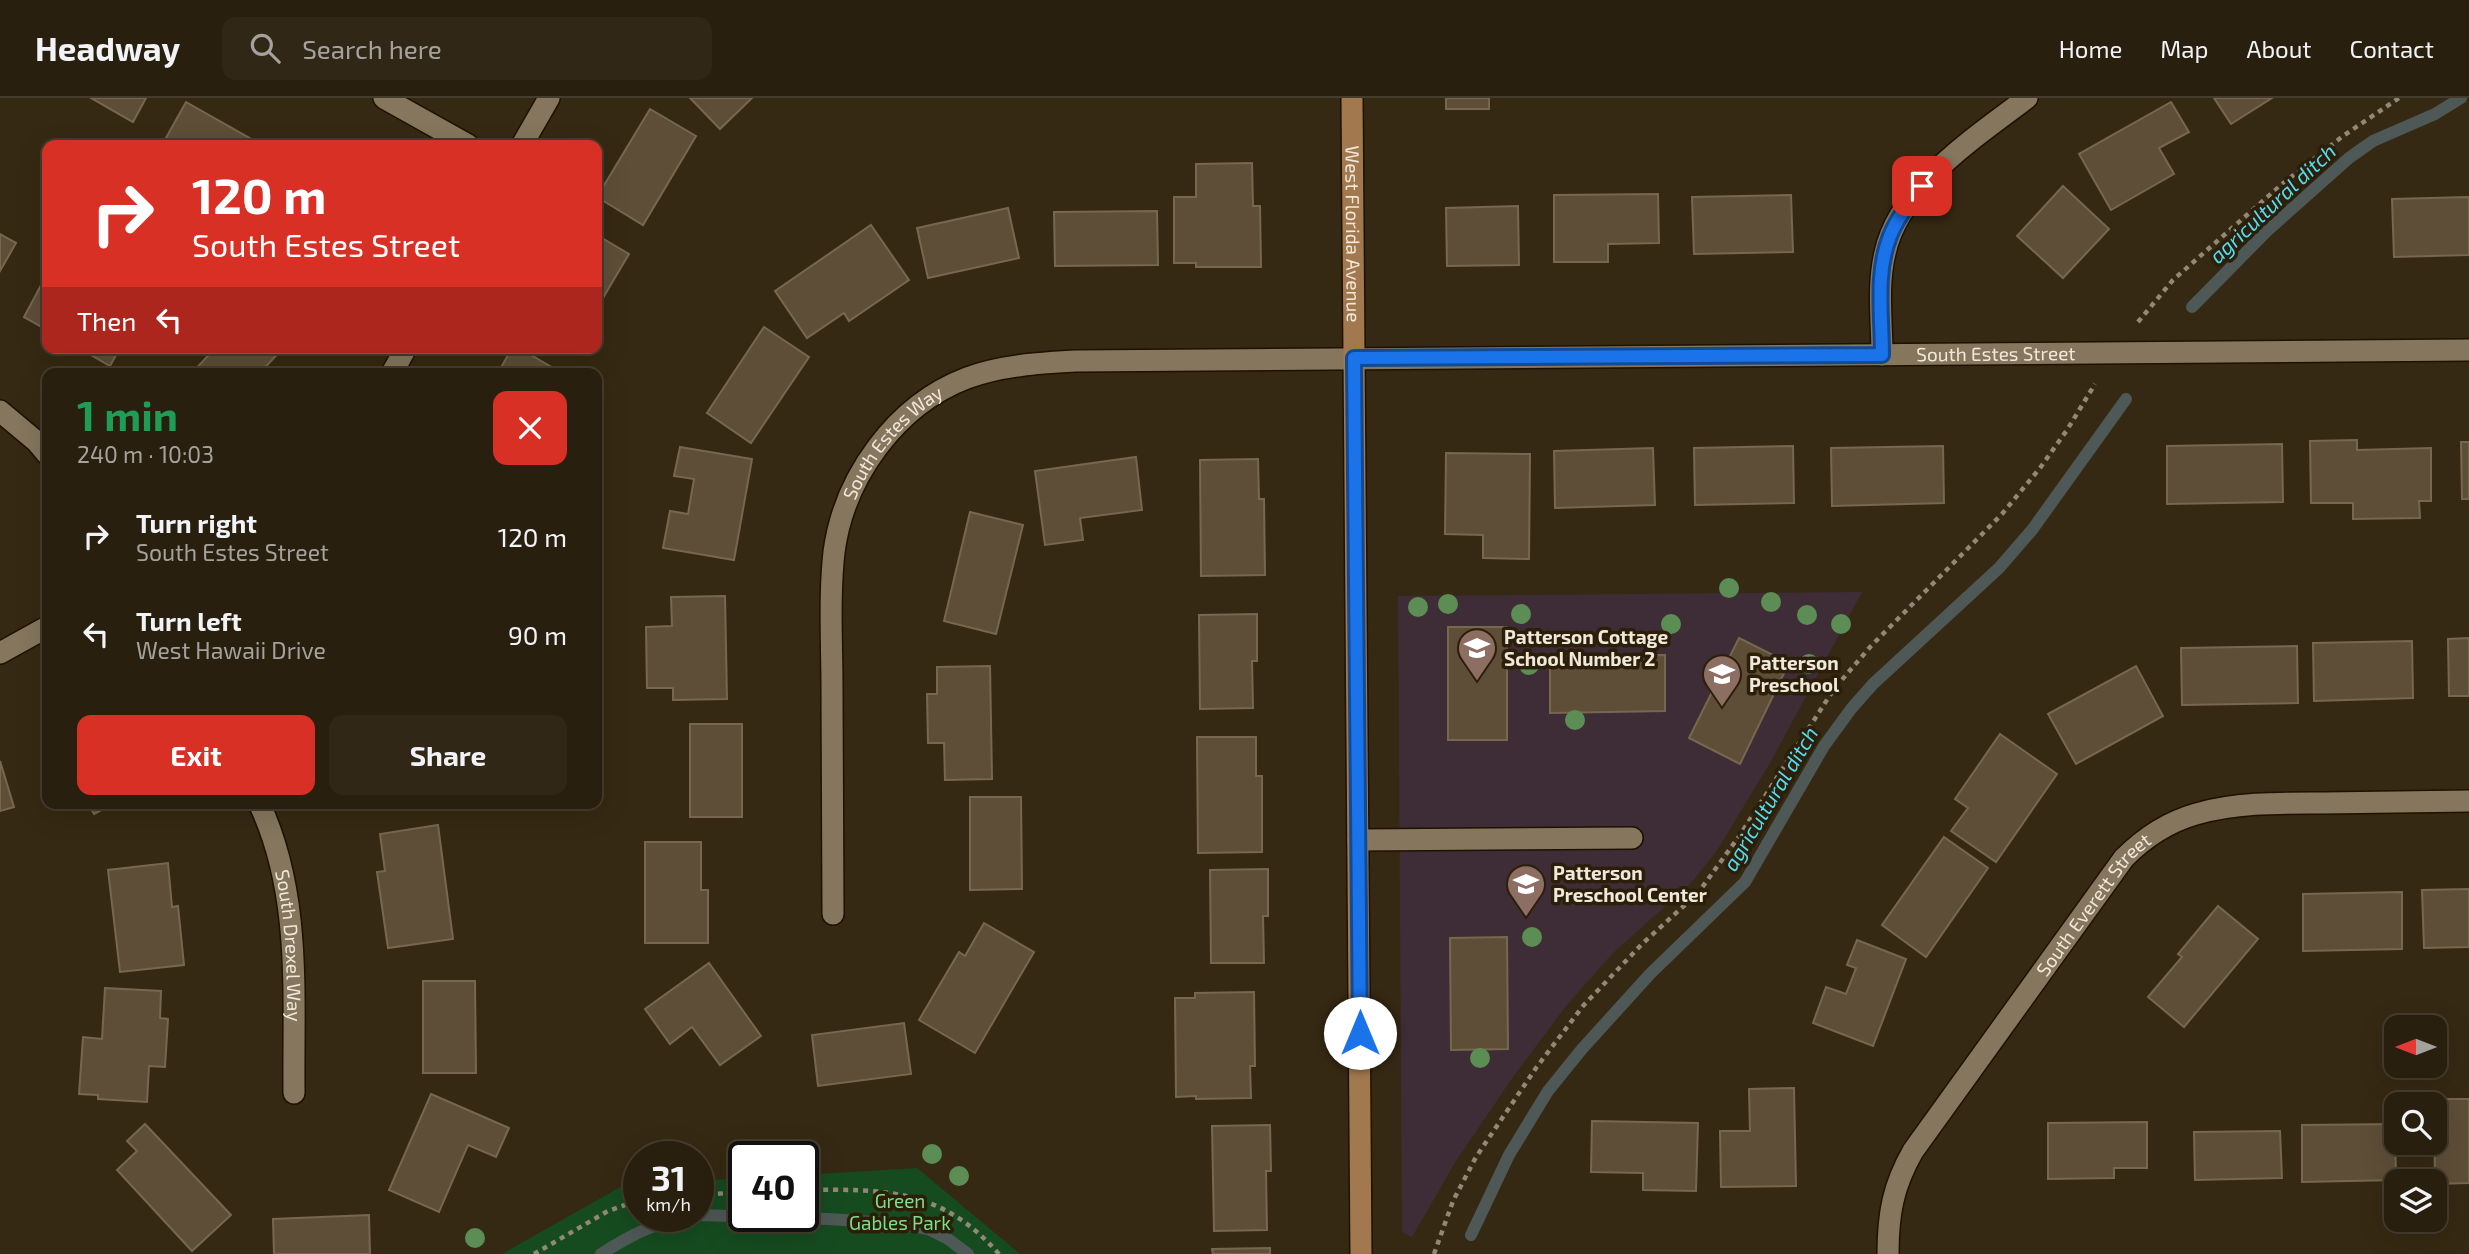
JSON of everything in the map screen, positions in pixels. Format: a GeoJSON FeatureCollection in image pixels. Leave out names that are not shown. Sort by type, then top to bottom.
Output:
{"type":"FeatureCollection","features":[{"type":"Feature","properties":{"kind":"street"},"geometry":{"type":"LineString","coordinates":[[384,98],[459,140]]}},
{"type":"Feature","properties":{"kind":"street"},"geometry":{"type":"LineString","coordinates":[[525,140],[549,98]]}},
{"type":"Feature","properties":{"kind":"street","name":"West Florida Avenue"},"geometry":{"type":"LineString","coordinates":[[1352,98],[1362,1254]]}},
{"type":"Feature","properties":{"kind":"street"},"geometry":{"type":"LineString","coordinates":[[1882,355],[1881,281],[1884,254],[1890,234],[1907,206],[1939,169],[1969,142],[2027,98]]}},
{"type":"Feature","properties":{"kind":"street","name":"South Estes Street"},"geometry":{"type":"LineString","coordinates":[[1354,358],[2469,351]]}},
{"type":"Feature","properties":{"kind":"street","name":"South Estes Way"},"geometry":{"type":"LineString","coordinates":[[833,914],[831,596],[835,550],[845,507],[857,478],[895,426],[918,406],[953,385],[988,372],[1026,365],[1077,361],[1354,358]]}},
{"type":"Feature","properties":{"kind":"street"},"geometry":{"type":"LineString","coordinates":[[0,411],[42,448]]}},
{"type":"Feature","properties":{"kind":"street"},"geometry":{"type":"LineString","coordinates":[[0,653],[42,630]]}},
{"type":"Feature","properties":{"kind":"street","name":"South Everett Street"},"geometry":{"type":"LineString","coordinates":[[1888,1254],[1888,1233],[1895,1189],[1913,1151],[2134,848],[2172,822],[2224,808],[2275,803],[2469,801]]}},
{"type":"Feature","properties":{"kind":"street","name":"South Drexel Way"},"geometry":{"type":"LineString","coordinates":[[262,809],[271,830],[289,898],[294,1093]]}},
{"type":"Feature","properties":{"kind":"street"},"geometry":{"type":"LineString","coordinates":[[1358,840],[1632,838]]}},
{"type":"Feature","properties":{"kind":"path"},"geometry":{"type":"LineString","coordinates":[[2141,317],[2173,280],[2281,185],[2343,136],[2399,98]]}},
{"type":"Feature","properties":{"kind":"path"},"geometry":{"type":"LineString","coordinates":[[1434,1254],[1453,1201],[1476,1157],[1536,1068],[1583,1006],[1642,944],[1705,884],[1740,835],[1834,689],[1871,646],[2002,514],[2067,430],[2085,396]]}},
{"type":"Feature","properties":{"kind":"path"},"geometry":{"type":"LineString","coordinates":[[819,1190],[890,1191],[913,1197],[940,1207],[970,1224],[999,1254]]}},
{"type":"Feature","properties":{"kind":"path"},"geometry":{"type":"LineString","coordinates":[[534,1254],[608,1211],[623,1206]]}},
{"type":"Feature","properties":{"kind":"shaded area","name":"Patterson Preschool Center"},"geometry":{"type":"Polygon","coordinates":[[[1862,592],[1770,763],[1718,849],[1692,882],[1612,954],[1566,1006],[1513,1077],[1456,1161],[1412,1237],[1402,1232],[1398,596],[1862,592]]]}},
{"type":"Feature","properties":{"kind":"green space","name":"Green Gables Park"},"geometry":{"type":"Polygon","coordinates":[[[917,1168],[1020,1254],[502,1254],[623,1186],[623,1232],[714,1232],[714,1180],[728,1179],[728,1232],[819,1232],[819,1174],[917,1168]]]}},
{"type":"Feature","properties":{"kind":"building"},"geometry":{"type":"Polygon","coordinates":[[[91,98],[146,98],[133,122],[91,98]]]}},
{"type":"Feature","properties":{"kind":"building"},"geometry":{"type":"Polygon","coordinates":[[[690,98],[752,98],[720,129],[690,98]]]}},
{"type":"Feature","properties":{"kind":"building"},"geometry":{"type":"Polygon","coordinates":[[[1446,98],[1489,98],[1489,109],[1446,109],[1446,98]]]}},
{"type":"Feature","properties":{"kind":"building"},"geometry":{"type":"Polygon","coordinates":[[[2214,98],[2272,98],[2231,124],[2214,98]]]}},
{"type":"Feature","properties":{"kind":"building"},"geometry":{"type":"Polygon","coordinates":[[[186,102],[253,140],[165,140],[186,102]]]}},
{"type":"Feature","properties":{"kind":"building"},"geometry":{"type":"Polygon","coordinates":[[[2171,102],[2189,132],[2159,148],[2174,174],[2111,210],[2079,154],[2171,102]]]}},
{"type":"Feature","properties":{"kind":"building"},"geometry":{"type":"Polygon","coordinates":[[[650,109],[696,136],[643,225],[602,200],[602,189],[650,109]]]}},
{"type":"Feature","properties":{"kind":"building"},"geometry":{"type":"Polygon","coordinates":[[[1252,163],[1253,206],[1260,206],[1261,267],[1196,267],[1196,263],[1174,263],[1174,197],[1196,197],[1196,164],[1252,163]]]}},
{"type":"Feature","properties":{"kind":"building"},"geometry":{"type":"Polygon","coordinates":[[[2063,186],[2109,229],[2063,278],[2017,236],[2063,186]]]}},
{"type":"Feature","properties":{"kind":"building"},"geometry":{"type":"Polygon","coordinates":[[[1658,194],[1659,243],[1608,244],[1608,262],[1554,262],[1554,195],[1658,194]]]}},
{"type":"Feature","properties":{"kind":"building"},"geometry":{"type":"Polygon","coordinates":[[[1791,195],[1793,252],[1694,254],[1692,197],[1791,195]]]}},
{"type":"Feature","properties":{"kind":"building"},"geometry":{"type":"Polygon","coordinates":[[[2469,197],[2469,255],[2394,257],[2392,199],[2469,197]]]}},
{"type":"Feature","properties":{"kind":"building"},"geometry":{"type":"Polygon","coordinates":[[[1518,206],[1519,265],[1447,266],[1446,208],[1518,206]]]}},
{"type":"Feature","properties":{"kind":"building"},"geometry":{"type":"Polygon","coordinates":[[[1008,208],[1019,258],[928,278],[917,228],[1008,208]]]}},
{"type":"Feature","properties":{"kind":"building"},"geometry":{"type":"Polygon","coordinates":[[[1157,211],[1158,265],[1055,266],[1054,212],[1157,211]]]}},
{"type":"Feature","properties":{"kind":"building"},"geometry":{"type":"Polygon","coordinates":[[[871,225],[909,280],[849,321],[844,313],[807,338],[775,291],[871,225]]]}},
{"type":"Feature","properties":{"kind":"building"},"geometry":{"type":"Polygon","coordinates":[[[0,234],[16,243],[0,271],[0,234]]]}},
{"type":"Feature","properties":{"kind":"building"},"geometry":{"type":"Polygon","coordinates":[[[602,238],[629,254],[602,300],[602,238]]]}},
{"type":"Feature","properties":{"kind":"building"},"geometry":{"type":"Polygon","coordinates":[[[42,283],[42,327],[24,317],[42,283]]]}},
{"type":"Feature","properties":{"kind":"building"},"geometry":{"type":"Polygon","coordinates":[[[764,327],[809,357],[751,443],[707,413],[764,327]]]}},
{"type":"Feature","properties":{"kind":"building"},"geometry":{"type":"Polygon","coordinates":[[[89,354],[117,354],[110,366],[89,354]]]}},
{"type":"Feature","properties":{"kind":"building"},"geometry":{"type":"Polygon","coordinates":[[[209,354],[277,354],[265,368],[197,368],[209,354]]]}},
{"type":"Feature","properties":{"kind":"building"},"geometry":{"type":"Polygon","coordinates":[[[509,354],[529,354],[553,368],[501,368],[509,354]]]}},
{"type":"Feature","properties":{"kind":"building"},"geometry":{"type":"Polygon","coordinates":[[[2357,440],[2357,450],[2431,448],[2431,501],[2419,501],[2420,518],[2353,519],[2353,503],[2311,503],[2310,441],[2357,440]]]}},
{"type":"Feature","properties":{"kind":"building"},"geometry":{"type":"Polygon","coordinates":[[[2461,442],[2469,442],[2469,499],[2462,499],[2461,442]]]}},
{"type":"Feature","properties":{"kind":"building"},"geometry":{"type":"Polygon","coordinates":[[[2282,444],[2283,502],[2167,504],[2167,446],[2282,444]]]}},
{"type":"Feature","properties":{"kind":"building"},"geometry":{"type":"Polygon","coordinates":[[[1793,446],[1794,503],[1695,505],[1694,448],[1793,446]]]}},
{"type":"Feature","properties":{"kind":"building"},"geometry":{"type":"Polygon","coordinates":[[[1943,446],[1944,503],[1832,506],[1831,448],[1943,446]]]}},
{"type":"Feature","properties":{"kind":"building"},"geometry":{"type":"Polygon","coordinates":[[[680,447],[752,459],[734,560],[663,548],[670,511],[688,514],[694,479],[674,476],[680,447]]]}},
{"type":"Feature","properties":{"kind":"building"},"geometry":{"type":"Polygon","coordinates":[[[1653,448],[1655,505],[1555,508],[1554,451],[1653,448]]]}},
{"type":"Feature","properties":{"kind":"building"},"geometry":{"type":"Polygon","coordinates":[[[1446,453],[1530,454],[1529,559],[1483,558],[1483,535],[1445,534],[1446,453]]]}},
{"type":"Feature","properties":{"kind":"building"},"geometry":{"type":"Polygon","coordinates":[[[1136,457],[1142,510],[1080,518],[1083,540],[1045,545],[1035,471],[1136,457]]]}},
{"type":"Feature","properties":{"kind":"building"},"geometry":{"type":"Polygon","coordinates":[[[1258,459],[1259,499],[1264,499],[1265,575],[1201,576],[1200,460],[1258,459]]]}},
{"type":"Feature","properties":{"kind":"building"},"geometry":{"type":"Polygon","coordinates":[[[970,512],[1023,525],[996,634],[944,621],[970,512]]]}},
{"type":"Feature","properties":{"kind":"building"},"geometry":{"type":"Polygon","coordinates":[[[725,596],[727,699],[673,700],[673,688],[647,688],[646,627],[672,626],[671,597],[725,596]]]}},
{"type":"Feature","properties":{"kind":"building"},"geometry":{"type":"Polygon","coordinates":[[[1257,614],[1257,661],[1252,661],[1253,708],[1200,709],[1199,615],[1257,614]]]}},
{"type":"Feature","properties":{"kind":"building"},"geometry":{"type":"Polygon","coordinates":[[[1448,627],[1507,627],[1507,740],[1448,740],[1448,627]]]}},
{"type":"Feature","properties":{"kind":"building"},"geometry":{"type":"Polygon","coordinates":[[[1739,638],[1789,663],[1740,764],[1689,738],[1739,638]]]}},
{"type":"Feature","properties":{"kind":"building"},"geometry":{"type":"Polygon","coordinates":[[[2469,638],[2469,696],[2449,696],[2448,639],[2469,638]]]}},
{"type":"Feature","properties":{"kind":"building"},"geometry":{"type":"Polygon","coordinates":[[[2412,641],[2413,698],[2314,701],[2313,643],[2412,641]]]}},
{"type":"Feature","properties":{"kind":"building"},"geometry":{"type":"Polygon","coordinates":[[[2297,646],[2298,703],[2182,705],[2181,648],[2297,646]]]}},
{"type":"Feature","properties":{"kind":"building"},"geometry":{"type":"Polygon","coordinates":[[[1665,655],[1665,711],[1550,713],[1550,656],[1665,655]]]}},
{"type":"Feature","properties":{"kind":"building"},"geometry":{"type":"Polygon","coordinates":[[[990,666],[992,779],[945,780],[944,743],[928,743],[927,694],[937,694],[937,667],[990,666]]]}},
{"type":"Feature","properties":{"kind":"building"},"geometry":{"type":"Polygon","coordinates":[[[2136,666],[2163,716],[2076,764],[2048,714],[2136,666]]]}},
{"type":"Feature","properties":{"kind":"building"},"geometry":{"type":"Polygon","coordinates":[[[690,724],[742,724],[742,817],[690,817],[690,724]]]}},
{"type":"Feature","properties":{"kind":"building"},"geometry":{"type":"Polygon","coordinates":[[[2000,734],[2057,774],[1996,862],[1951,831],[1968,808],[1955,799],[2000,734]]]}},
{"type":"Feature","properties":{"kind":"building"},"geometry":{"type":"Polygon","coordinates":[[[1197,737],[1256,737],[1256,776],[1262,776],[1262,852],[1198,853],[1197,737]]]}},
{"type":"Feature","properties":{"kind":"building"},"geometry":{"type":"Polygon","coordinates":[[[0,761],[14,807],[0,811],[0,761]]]}},
{"type":"Feature","properties":{"kind":"building"},"geometry":{"type":"Polygon","coordinates":[[[970,797],[1021,797],[1022,889],[970,890],[970,797]]]}},
{"type":"Feature","properties":{"kind":"building"},"geometry":{"type":"Polygon","coordinates":[[[91,809],[104,809],[94,814],[91,809]]]}},
{"type":"Feature","properties":{"kind":"building"},"geometry":{"type":"Polygon","coordinates":[[[438,825],[453,939],[388,948],[377,872],[385,871],[380,834],[438,825]]]}},
{"type":"Feature","properties":{"kind":"building"},"geometry":{"type":"Polygon","coordinates":[[[1944,837],[1988,868],[1926,957],[1882,925],[1944,837]]]}},
{"type":"Feature","properties":{"kind":"building"},"geometry":{"type":"Polygon","coordinates":[[[645,842],[701,842],[701,890],[708,890],[708,943],[645,943],[645,842]]]}},
{"type":"Feature","properties":{"kind":"building"},"geometry":{"type":"Polygon","coordinates":[[[168,863],[172,907],[178,906],[184,965],[120,972],[108,870],[168,863]]]}},
{"type":"Feature","properties":{"kind":"building"},"geometry":{"type":"Polygon","coordinates":[[[1268,869],[1268,916],[1263,916],[1264,963],[1211,963],[1210,870],[1268,869]]]}},
{"type":"Feature","properties":{"kind":"building"},"geometry":{"type":"Polygon","coordinates":[[[2469,889],[2469,947],[2424,948],[2422,890],[2469,889]]]}},
{"type":"Feature","properties":{"kind":"building"},"geometry":{"type":"Polygon","coordinates":[[[2402,892],[2402,949],[2303,951],[2303,894],[2402,892]]]}},
{"type":"Feature","properties":{"kind":"building"},"geometry":{"type":"Polygon","coordinates":[[[2218,906],[2258,939],[2184,1027],[2148,997],[2182,957],[2178,954],[2218,906]]]}},
{"type":"Feature","properties":{"kind":"building"},"geometry":{"type":"Polygon","coordinates":[[[984,923],[1034,952],[975,1053],[919,1020],[959,952],[965,956],[984,923]]]}},
{"type":"Feature","properties":{"kind":"building"},"geometry":{"type":"Polygon","coordinates":[[[1507,937],[1508,1049],[1451,1050],[1450,938],[1507,937]]]}},
{"type":"Feature","properties":{"kind":"building"},"geometry":{"type":"Polygon","coordinates":[[[1857,940],[1906,959],[1873,1046],[1813,1023],[1826,987],[1846,994],[1856,968],[1847,965],[1857,940]]]}},
{"type":"Feature","properties":{"kind":"building"},"geometry":{"type":"Polygon","coordinates":[[[709,963],[761,1036],[720,1065],[692,1027],[670,1044],[645,1009],[709,963]]]}},
{"type":"Feature","properties":{"kind":"building"},"geometry":{"type":"Polygon","coordinates":[[[423,981],[475,981],[476,1073],[423,1073],[423,981]]]}},
{"type":"Feature","properties":{"kind":"building"},"geometry":{"type":"Polygon","coordinates":[[[105,988],[161,991],[160,1018],[168,1019],[165,1067],[149,1066],[147,1102],[98,1099],[98,1095],[79,1094],[83,1037],[102,1039],[105,988]]]}},
{"type":"Feature","properties":{"kind":"building"},"geometry":{"type":"Polygon","coordinates":[[[1254,992],[1255,1066],[1250,1066],[1251,1098],[1176,1097],[1175,998],[1195,998],[1195,993],[1254,992]]]}},
{"type":"Feature","properties":{"kind":"building"},"geometry":{"type":"Polygon","coordinates":[[[904,1023],[911,1074],[818,1086],[812,1035],[904,1023]]]}},
{"type":"Feature","properties":{"kind":"building"},"geometry":{"type":"Polygon","coordinates":[[[1794,1088],[1796,1186],[1721,1187],[1720,1131],[1750,1131],[1749,1089],[1794,1088]]]}},
{"type":"Feature","properties":{"kind":"building"},"geometry":{"type":"Polygon","coordinates":[[[431,1094],[509,1128],[496,1157],[468,1145],[439,1212],[389,1190],[431,1094]]]}},
{"type":"Feature","properties":{"kind":"building"},"geometry":{"type":"Polygon","coordinates":[[[2447,1099],[2469,1099],[2469,1183],[2447,1184],[2447,1169],[2435,1169],[2435,1155],[2447,1155],[2447,1099]]]}},
{"type":"Feature","properties":{"kind":"building"},"geometry":{"type":"Polygon","coordinates":[[[1592,1121],[1698,1123],[1696,1191],[1643,1190],[1643,1173],[1591,1172],[1592,1121]]]}},
{"type":"Feature","properties":{"kind":"building"},"geometry":{"type":"Polygon","coordinates":[[[2147,1122],[2147,1168],[2114,1168],[2114,1178],[2048,1179],[2048,1123],[2147,1122]]]}},
{"type":"Feature","properties":{"kind":"building"},"geometry":{"type":"Polygon","coordinates":[[[145,1124],[231,1215],[192,1251],[117,1170],[137,1151],[127,1141],[145,1124]]]}},
{"type":"Feature","properties":{"kind":"building"},"geometry":{"type":"Polygon","coordinates":[[[2384,1124],[2384,1155],[2396,1155],[2396,1169],[2384,1169],[2384,1180],[2302,1182],[2302,1125],[2384,1124]]]}},
{"type":"Feature","properties":{"kind":"building"},"geometry":{"type":"Polygon","coordinates":[[[1270,1125],[1271,1171],[1266,1171],[1267,1230],[1214,1231],[1212,1126],[1270,1125]]]}},
{"type":"Feature","properties":{"kind":"building"},"geometry":{"type":"Polygon","coordinates":[[[2280,1131],[2282,1178],[2195,1180],[2194,1132],[2280,1131]]]}},
{"type":"Feature","properties":{"kind":"building"},"geometry":{"type":"Polygon","coordinates":[[[369,1215],[370,1254],[274,1254],[273,1219],[369,1215]]]}},
{"type":"Feature","properties":{"kind":"building"},"geometry":{"type":"Polygon","coordinates":[[[1270,1248],[1270,1254],[1213,1254],[1212,1249],[1270,1248]]]}},
{"type":"Feature","properties":{"kind":"waterway","name":"agricultural ditch"},"geometry":{"type":"LineString","coordinates":[[2192,307],[2267,231],[2349,158],[2373,141],[2435,114],[2461,98]]}},
{"type":"Feature","properties":{"kind":"waterway","name":"agricultural ditch"},"geometry":{"type":"LineString","coordinates":[[1471,1235],[1509,1155],[1548,1091],[1650,974],[1745,882],[1824,746],[1851,709],[1873,684],[1999,568],[2032,530],[2126,399]]}},
{"type":"Feature","properties":{"kind":"waterway","name":"agricultural ditch"},"geometry":{"type":"LineString","coordinates":[[714,1215],[902,1224],[928,1229],[948,1239],[968,1254]]}},
{"type":"Feature","properties":{"kind":"waterway","name":"agricultural ditch"},"geometry":{"type":"LineString","coordinates":[[601,1254],[641,1232]]}},
{"type":"Feature","properties":{"kind":"place","name":"Patterson Cottage School Number 2"},"geometry":{"type":"Point","coordinates":[1477,682]}},
{"type":"Feature","properties":{"kind":"place","name":"Patterson Preschool"},"geometry":{"type":"Point","coordinates":[1722,708]}},
{"type":"Feature","properties":{"kind":"place","name":"Patterson Preschool Center"},"geometry":{"type":"Point","coordinates":[1526,918]}},
{"type":"Feature","properties":{"kind":"route"},"geometry":{"type":"LineString","coordinates":[[1360,1033],[1354,358],[1882,355],[1881,281],[1884,254],[1890,234],[1922,186]]}}]}
